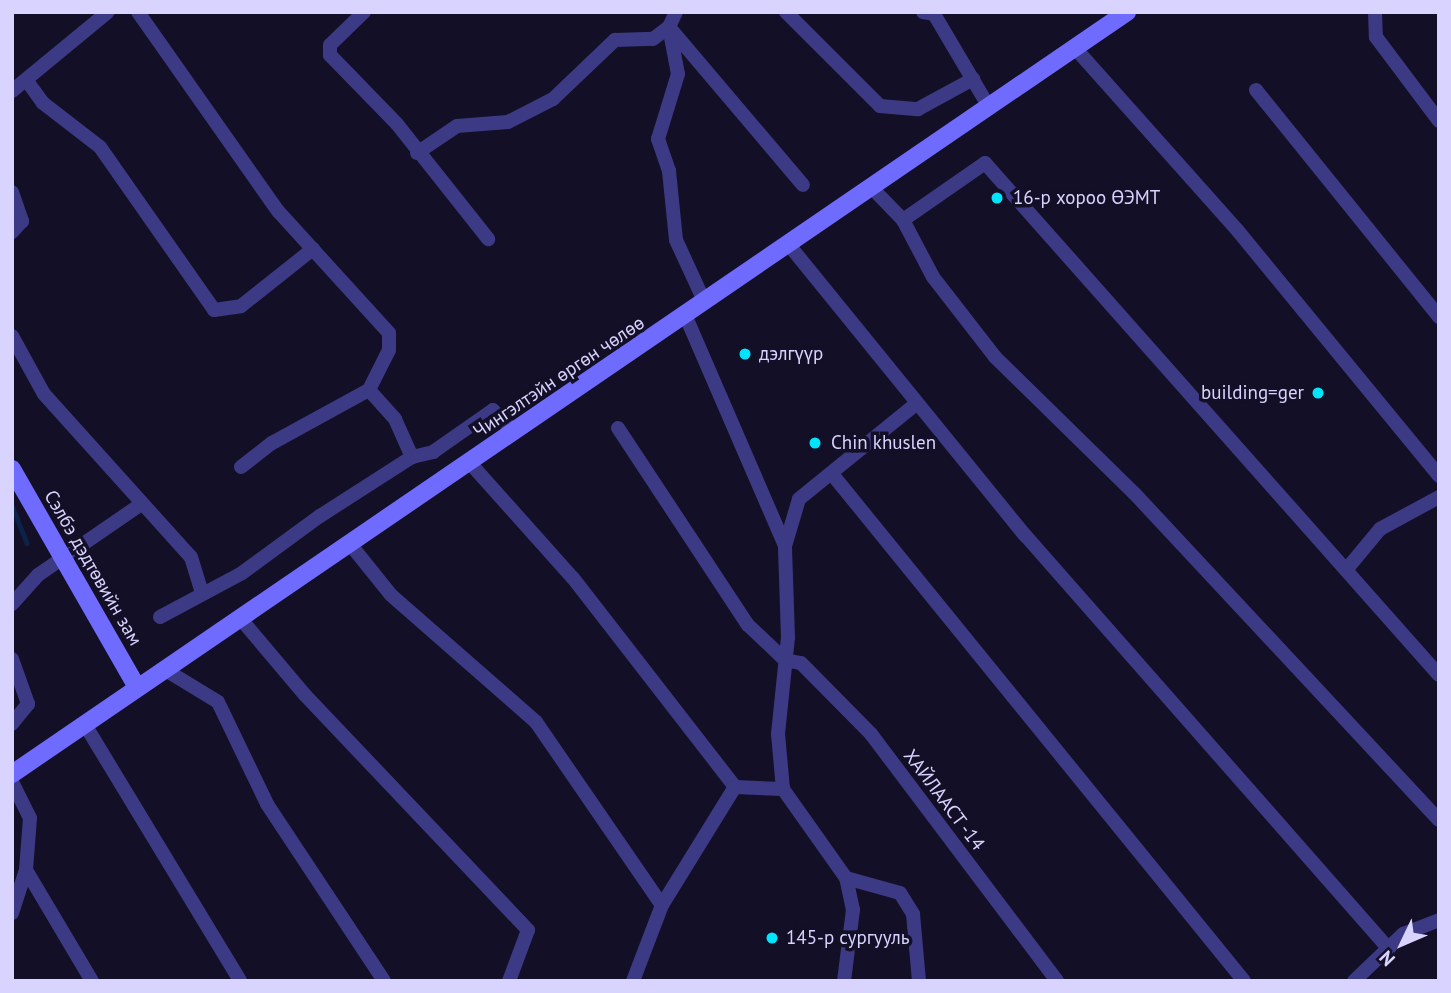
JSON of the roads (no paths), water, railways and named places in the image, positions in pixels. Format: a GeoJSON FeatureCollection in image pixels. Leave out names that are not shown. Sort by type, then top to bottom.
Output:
{"type":"FeatureCollection","features":[{"type":"Feature","properties":{"kind":"main road","name":"Чингэлтэйн өргөн чөлөө"},"geometry":{"type":"LineString","coordinates":[[12,774],[470,463],[513,431],[686,317],[1127,12]]}},
{"type":"Feature","properties":{"kind":"main road","name":"Сэлбэ дэдтөвийн зам"},"geometry":{"type":"LineString","coordinates":[[12,469],[138,687]]}},
{"type":"Feature","properties":{"kind":"street"},"geometry":{"type":"LineString","coordinates":[[12,91],[108,12]]}},
{"type":"Feature","properties":{"kind":"street"},"geometry":{"type":"LineString","coordinates":[[138,12],[278,211],[388,333],[389,350],[369,390],[272,443],[241,467]]}},
{"type":"Feature","properties":{"kind":"street"},"geometry":{"type":"LineString","coordinates":[[364,12],[330,45],[330,55],[417,153],[488,239]]}},
{"type":"Feature","properties":{"kind":"street"},"geometry":{"type":"LineString","coordinates":[[417,153],[457,126],[509,122],[553,99],[615,40],[653,39],[669,27],[676,12]]}},
{"type":"Feature","properties":{"kind":"street"},"geometry":{"type":"LineString","coordinates":[[786,12],[880,106],[918,109],[973,79]]}},
{"type":"Feature","properties":{"kind":"street"},"geometry":{"type":"LineString","coordinates":[[923,12],[934,14],[989,107]]}},
{"type":"Feature","properties":{"kind":"street"},"geometry":{"type":"LineString","coordinates":[[1375,12],[1377,37],[1439,121]]}},
{"type":"Feature","properties":{"kind":"street"},"geometry":{"type":"LineString","coordinates":[[669,27],[803,185]]}},
{"type":"Feature","properties":{"kind":"street"},"geometry":{"type":"LineString","coordinates":[[669,27],[679,68],[659,139],[669,172],[676,240],[705,303]]}},
{"type":"Feature","properties":{"kind":"street"},"geometry":{"type":"LineString","coordinates":[[1075,48],[1238,231],[1439,476]]}},
{"type":"Feature","properties":{"kind":"street"},"geometry":{"type":"LineString","coordinates":[[27,81],[43,103],[100,147],[214,310],[241,306],[313,248]]}},
{"type":"Feature","properties":{"kind":"street"},"geometry":{"type":"LineString","coordinates":[[1256,90],[1439,317]]}},
{"type":"Feature","properties":{"kind":"street"},"geometry":{"type":"LineString","coordinates":[[903,220],[985,163],[1439,675]]}},
{"type":"Feature","properties":{"kind":"street"},"geometry":{"type":"LineString","coordinates":[[873,189],[903,220],[933,277],[995,357],[1134,493],[1439,820]]}},
{"type":"Feature","properties":{"kind":"street"},"geometry":{"type":"LineString","coordinates":[[12,192],[22,221],[12,232]]}},
{"type":"Feature","properties":{"kind":"street"},"geometry":{"type":"LineString","coordinates":[[789,245],[916,404],[1389,949]]}},
{"type":"Feature","properties":{"kind":"street"},"geometry":{"type":"LineString","coordinates":[[686,317],[785,546]]}},
{"type":"Feature","properties":{"kind":"street"},"geometry":{"type":"LineString","coordinates":[[12,336],[44,394],[140,505],[191,557],[201,590]]}},
{"type":"Feature","properties":{"kind":"street"},"geometry":{"type":"LineString","coordinates":[[369,390],[395,419],[412,457]]}},
{"type":"Feature","properties":{"kind":"street"},"geometry":{"type":"LineString","coordinates":[[844,981],[853,910],[846,878],[783,789],[778,734],[785,660],[785,546],[799,499],[916,404]]}},
{"type":"Feature","properties":{"kind":"street"},"geometry":{"type":"LineString","coordinates":[[160,617],[201,590],[242,573],[412,457],[433,453],[493,410],[513,431]]}},
{"type":"Feature","properties":{"kind":"street","name":"ХАЙЛААСТ -14"},"geometry":{"type":"LineString","coordinates":[[618,428],[748,625],[785,660],[801,663],[871,734],[1057,981]]}},
{"type":"Feature","properties":{"kind":"street"},"geometry":{"type":"LineString","coordinates":[[470,463],[573,578],[735,787],[783,789]]}},
{"type":"Feature","properties":{"kind":"street"},"geometry":{"type":"LineString","coordinates":[[832,474],[1244,981]]}},
{"type":"Feature","properties":{"kind":"street"},"geometry":{"type":"LineString","coordinates":[[1346,570],[1381,529],[1439,497]]}},
{"type":"Feature","properties":{"kind":"street"},"geometry":{"type":"LineString","coordinates":[[12,604],[62,557],[84,548],[140,505]]}},
{"type":"Feature","properties":{"kind":"street"},"geometry":{"type":"LineString","coordinates":[[350,544],[391,595],[536,722],[662,905]]}},
{"type":"Feature","properties":{"kind":"street"},"geometry":{"type":"LineString","coordinates":[[240,618],[304,695],[528,930],[509,981]]}},
{"type":"Feature","properties":{"kind":"street"},"geometry":{"type":"LineString","coordinates":[[12,659],[28,704],[12,724]]}},
{"type":"Feature","properties":{"kind":"street"},"geometry":{"type":"LineString","coordinates":[[164,669],[218,702],[267,804],[384,981]]}},
{"type":"Feature","properties":{"kind":"street"},"geometry":{"type":"LineString","coordinates":[[84,723],[240,981]]}},
{"type":"Feature","properties":{"kind":"street"},"geometry":{"type":"LineString","coordinates":[[12,782],[30,818],[26,870],[12,913]]}},
{"type":"Feature","properties":{"kind":"street"},"geometry":{"type":"LineString","coordinates":[[633,981],[662,905],[735,787]]}},
{"type":"Feature","properties":{"kind":"street"},"geometry":{"type":"LineString","coordinates":[[26,870],[92,981]]}},
{"type":"Feature","properties":{"kind":"street"},"geometry":{"type":"LineString","coordinates":[[846,878],[900,893],[913,914],[919,981]]}},
{"type":"Feature","properties":{"kind":"street"},"geometry":{"type":"LineString","coordinates":[[1354,981],[1403,934],[1439,920]]}},
{"type":"Feature","properties":{"kind":"waterway"},"geometry":{"type":"LineString","coordinates":[[12,505],[27,543]]}},
{"type":"Feature","properties":{"kind":"place","name":"16-р хороо ӨЭМТ"},"geometry":{"type":"Point","coordinates":[997,198]}},
{"type":"Feature","properties":{"kind":"place","name":"дэлгүүр"},"geometry":{"type":"Point","coordinates":[745,354]}},
{"type":"Feature","properties":{"kind":"place","name":"building=ger"},"geometry":{"type":"Point","coordinates":[1318,393]}},
{"type":"Feature","properties":{"kind":"place","name":"Chin khuslen"},"geometry":{"type":"Point","coordinates":[815,443]}},
{"type":"Feature","properties":{"kind":"place","name":"145-р сургууль"},"geometry":{"type":"Point","coordinates":[772,938]}}]}
